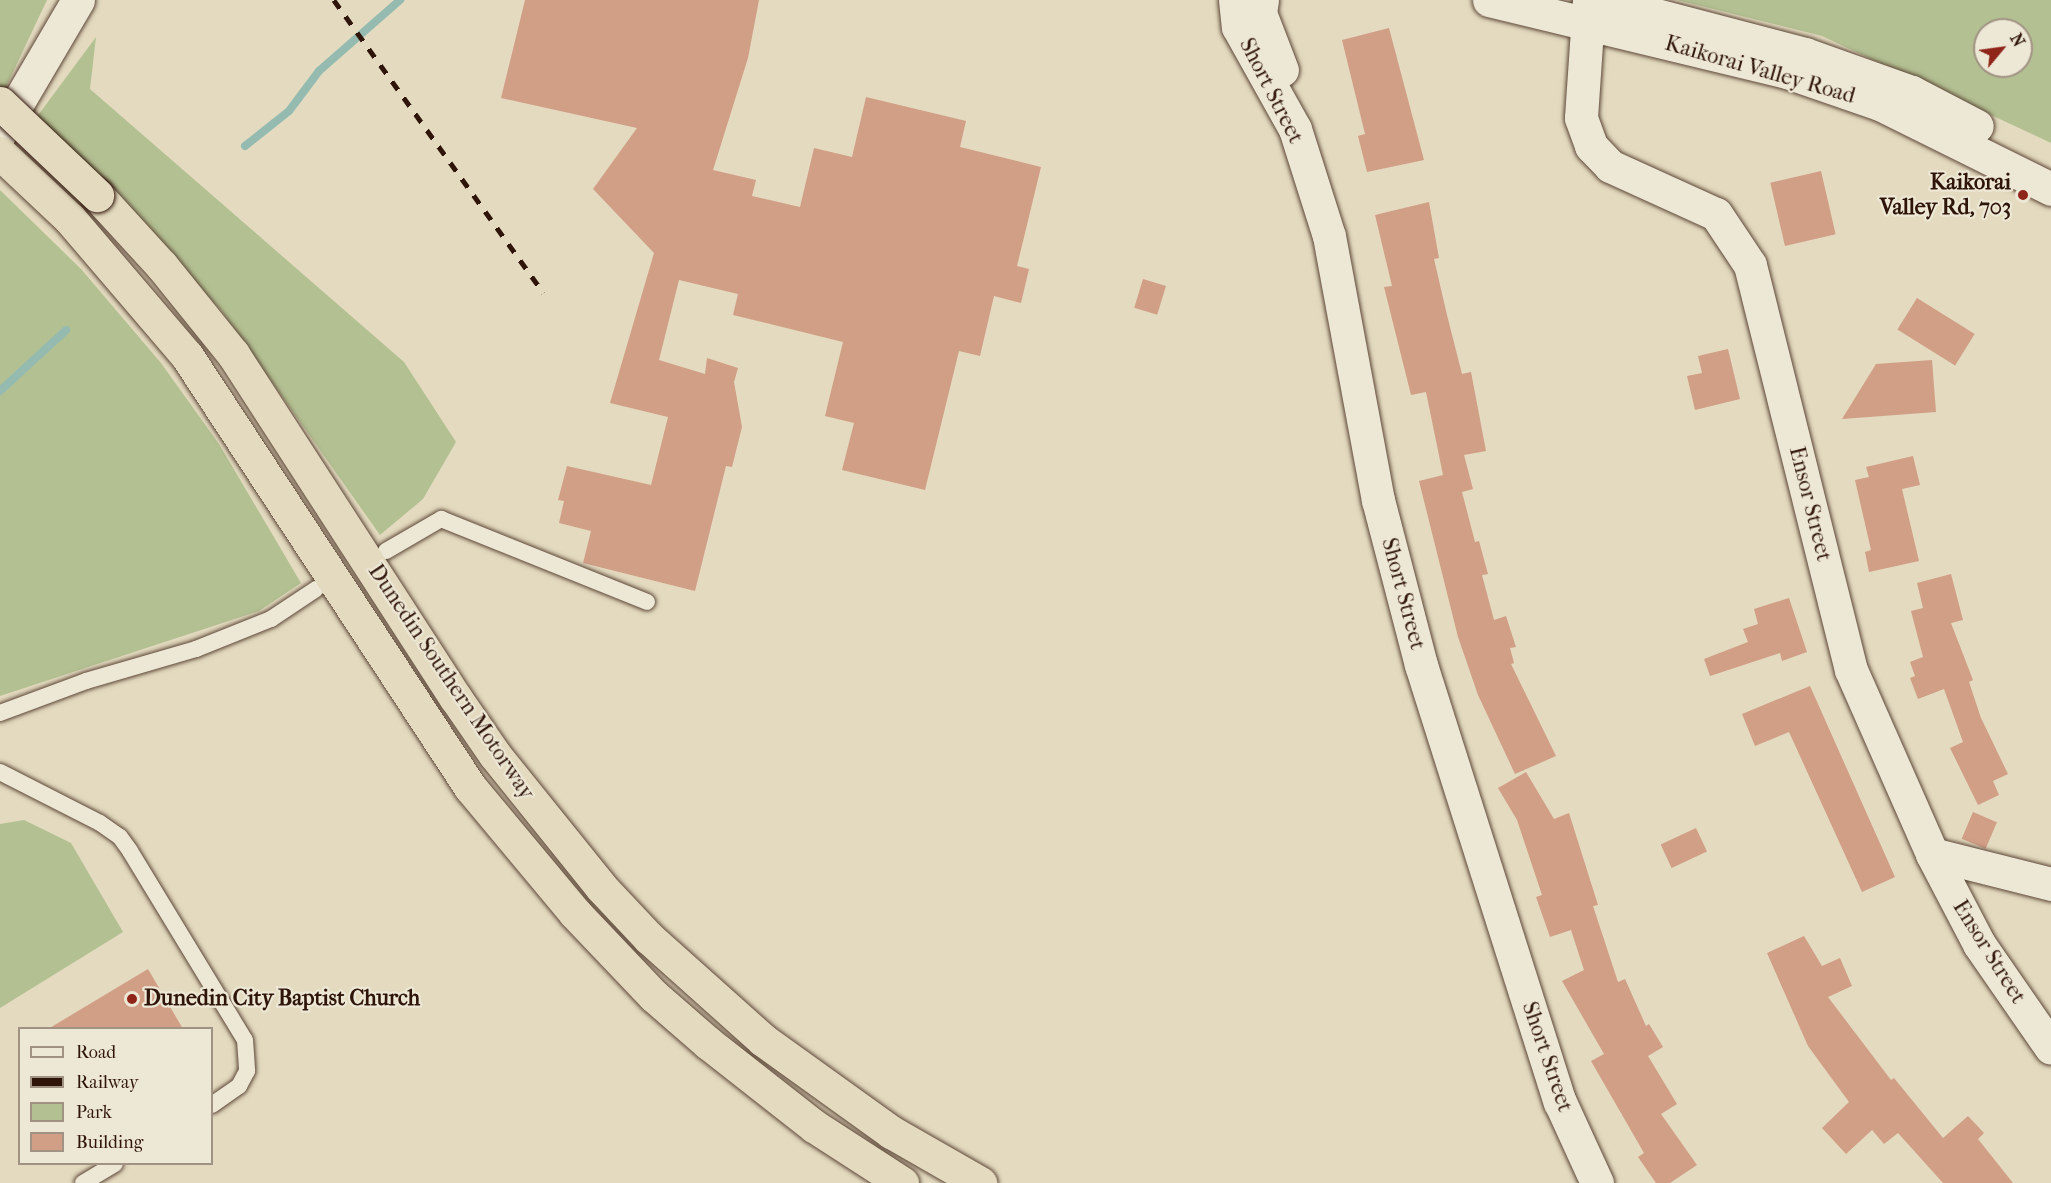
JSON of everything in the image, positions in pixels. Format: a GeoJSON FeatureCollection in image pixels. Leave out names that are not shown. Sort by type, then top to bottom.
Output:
{"type":"FeatureCollection","features":[{"type":"Feature","properties":{"kind":"highway","name":"Dunedin Southern Motorway"},"geometry":{"type":"LineString","coordinates":[[0,103],[97,195],[162,267],[233,354],[455,697],[516,782],[601,887],[649,938],[763,1040],[891,1132],[980,1183]]}},
{"type":"Feature","properties":{"kind":"highway","name":"Dunedin Southern Motorway"},"geometry":{"type":"LineString","coordinates":[[0,153],[70,219],[187,356],[470,787],[514,843],[663,1004],[814,1126],[902,1183]]}},
{"type":"Feature","properties":{"kind":"street"},"geometry":{"type":"LineString","coordinates":[[0,133],[78,0]]}},
{"type":"Feature","properties":{"kind":"street","name":"Short Street"},"geometry":{"type":"LineString","coordinates":[[1235,0],[1238,27],[1295,129],[1329,236],[1378,500],[1421,665],[1560,1102],[1597,1183]]}},
{"type":"Feature","properties":{"kind":"street"},"geometry":{"type":"LineString","coordinates":[[1262,0],[1260,13],[1296,108],[1295,129]]}},
{"type":"Feature","properties":{"kind":"street","name":"Kaikorai Valley Road"},"geometry":{"type":"LineString","coordinates":[[1489,0],[1593,8],[1805,54],[1912,92],[2051,166]]}},
{"type":"Feature","properties":{"kind":"street","name":"Kaikorai Valley Road"},"geometry":{"type":"LineString","coordinates":[[1593,8],[1881,104],[2051,189]]}},
{"type":"Feature","properties":{"kind":"street","name":"Ensor Street"},"geometry":{"type":"LineString","coordinates":[[1593,8],[1581,117],[1591,146],[1610,166],[1716,214],[1750,265],[1851,670],[1932,854],[1979,944],[2051,1047]]}},
{"type":"Feature","properties":{"kind":"street"},"geometry":{"type":"LineString","coordinates":[[1932,854],[2051,884]]}},
{"type":"Feature","properties":{"kind":"lane"},"geometry":{"type":"LineString","coordinates":[[386,551],[441,519],[647,602]]}},
{"type":"Feature","properties":{"kind":"lane"},"geometry":{"type":"LineString","coordinates":[[0,713],[86,681],[196,649],[271,619],[316,589]]}},
{"type":"Feature","properties":{"kind":"lane"},"geometry":{"type":"LineString","coordinates":[[0,772],[100,823],[120,837],[130,851],[245,1040],[250,1057],[248,1071],[239,1086],[213,1104]]}},
{"type":"Feature","properties":{"kind":"lane"},"geometry":{"type":"LineString","coordinates":[[83,1183],[113,1165]]}},
{"type":"Feature","properties":{"kind":"green space"},"geometry":{"type":"Polygon","coordinates":[[[0,0],[47,0],[4,91],[0,88],[0,0]]]}},
{"type":"Feature","properties":{"kind":"green space"},"geometry":{"type":"Polygon","coordinates":[[[1677,0],[2051,0],[2051,143],[1822,36],[1677,0]]]}},
{"type":"Feature","properties":{"kind":"green space"},"geometry":{"type":"Polygon","coordinates":[[[96,37],[90,89],[404,362],[456,442],[423,499],[380,535],[221,310],[36,118],[96,37]]]}},
{"type":"Feature","properties":{"kind":"green space"},"geometry":{"type":"Polygon","coordinates":[[[0,190],[81,269],[161,363],[219,444],[301,583],[259,611],[0,696],[0,190]]]}},
{"type":"Feature","properties":{"kind":"green space"},"geometry":{"type":"Polygon","coordinates":[[[24,820],[71,843],[123,932],[0,1008],[0,824],[24,820]]]}},
{"type":"Feature","properties":{"kind":"building"},"geometry":{"type":"Polygon","coordinates":[[[525,0],[759,0],[748,58],[713,170],[756,180],[752,196],[800,207],[814,148],[852,157],[866,97],[966,121],[960,147],[1041,167],[1017,266],[1029,269],[1021,303],[994,296],[980,356],[959,351],[925,490],[842,470],[854,423],[825,416],[843,342],[733,315],[738,294],[679,280],[659,360],[705,374],[707,358],[738,368],[734,382],[742,427],[732,467],[726,466],[695,591],[583,563],[591,531],[559,523],[564,501],[558,500],[567,466],[651,485],[668,417],[610,403],[654,253],[593,189],[637,128],[501,98],[525,0]]]}},
{"type":"Feature","properties":{"kind":"building"},"geometry":{"type":"Polygon","coordinates":[[[1389,28],[1424,160],[1367,172],[1358,136],[1365,134],[1342,40],[1389,28]]]}},
{"type":"Feature","properties":{"kind":"building"},"geometry":{"type":"Polygon","coordinates":[[[1821,171],[1836,234],[1785,246],[1770,183],[1821,171]]]}},
{"type":"Feature","properties":{"kind":"building"},"geometry":{"type":"Polygon","coordinates":[[[1429,202],[1439,258],[1434,259],[1462,374],[1471,372],[1486,451],[1464,455],[1473,489],[1462,492],[1475,542],[1479,541],[1488,574],[1482,575],[1494,620],[1506,616],[1516,647],[1510,648],[1514,663],[1511,664],[1556,756],[1515,774],[1478,695],[1458,637],[1419,481],[1443,475],[1426,392],[1411,395],[1384,287],[1392,286],[1375,215],[1429,202]]]}},
{"type":"Feature","properties":{"kind":"building"},"geometry":{"type":"Polygon","coordinates":[[[1143,279],[1166,286],[1157,315],[1134,308],[1143,279]]]}},
{"type":"Feature","properties":{"kind":"building"},"geometry":{"type":"Polygon","coordinates":[[[1917,298],[1975,334],[1955,365],[1897,329],[1917,298]]]}},
{"type":"Feature","properties":{"kind":"building"},"geometry":{"type":"Polygon","coordinates":[[[1728,349],[1740,399],[1695,410],[1687,376],[1702,373],[1698,356],[1728,349]]]}},
{"type":"Feature","properties":{"kind":"building"},"geometry":{"type":"Polygon","coordinates":[[[1932,360],[1936,412],[1842,419],[1876,364],[1932,360]]]}},
{"type":"Feature","properties":{"kind":"building"},"geometry":{"type":"Polygon","coordinates":[[[1913,456],[1920,485],[1902,489],[1919,561],[1869,572],[1865,552],[1871,550],[1855,480],[1869,477],[1866,467],[1913,456]]]}},
{"type":"Feature","properties":{"kind":"building"},"geometry":{"type":"Polygon","coordinates":[[[1951,574],[1963,620],[1951,623],[1973,680],[1969,682],[1981,718],[2008,774],[1993,781],[1999,795],[1978,805],[1950,748],[1963,742],[1944,689],[1918,699],[1910,678],[1915,676],[1910,662],[1923,657],[1911,611],[1923,608],[1917,583],[1951,574]]]}},
{"type":"Feature","properties":{"kind":"building"},"geometry":{"type":"Polygon","coordinates":[[[1789,598],[1807,652],[1782,661],[1780,653],[1710,676],[1704,659],[1748,642],[1743,629],[1758,624],[1754,609],[1789,598]]]}},
{"type":"Feature","properties":{"kind":"building"},"geometry":{"type":"Polygon","coordinates":[[[1810,686],[1895,877],[1862,892],[1789,732],[1755,746],[1742,714],[1810,686]]]}},
{"type":"Feature","properties":{"kind":"building"},"geometry":{"type":"Polygon","coordinates":[[[1526,772],[1554,819],[1569,813],[1598,905],[1593,906],[1618,982],[1625,979],[1646,1026],[1649,1024],[1663,1047],[1648,1056],[1677,1104],[1661,1114],[1697,1165],[1670,1183],[1656,1183],[1638,1157],[1644,1153],[1591,1061],[1604,1054],[1562,981],[1584,970],[1571,930],[1550,937],[1536,897],[1542,895],[1517,820],[1498,788],[1526,772]]]}},
{"type":"Feature","properties":{"kind":"building"},"geometry":{"type":"Polygon","coordinates":[[[1973,812],[1997,822],[1986,849],[1962,839],[1973,812]]]}},
{"type":"Feature","properties":{"kind":"building"},"geometry":{"type":"Polygon","coordinates":[[[1696,828],[1707,852],[1672,868],[1661,844],[1696,828]]]}},
{"type":"Feature","properties":{"kind":"building"},"geometry":{"type":"Polygon","coordinates":[[[1804,936],[1822,966],[1840,958],[1852,986],[1828,997],[1891,1080],[1894,1078],[1943,1138],[1968,1116],[1984,1133],[1978,1139],[2013,1183],[1943,1183],[1898,1133],[1884,1144],[1872,1130],[1846,1154],[1822,1128],[1849,1102],[1808,1046],[1767,953],[1804,936]]]}},
{"type":"Feature","properties":{"kind":"building","name":"Dunedin City Baptist Church"},"geometry":{"type":"Polygon","coordinates":[[[148,969],[182,1027],[51,1027],[148,969]]]}},
{"type":"Feature","properties":{"kind":"waterway"},"geometry":{"type":"LineString","coordinates":[[245,146],[289,111],[319,71],[400,0]]}},
{"type":"Feature","properties":{"kind":"waterway"},"geometry":{"type":"LineString","coordinates":[[0,391],[66,330]]}},
{"type":"Feature","properties":{"kind":"railway"},"geometry":{"type":"LineString","coordinates":[[334,0],[544,293]]}},
{"type":"Feature","properties":{"kind":"place","name":"Kaikorai Valley Rd, 703"},"geometry":{"type":"Point","coordinates":[2023,195]}},
{"type":"Feature","properties":{"kind":"place","name":"Dunedin City Baptist Church"},"geometry":{"type":"Point","coordinates":[132,999]}}]}
